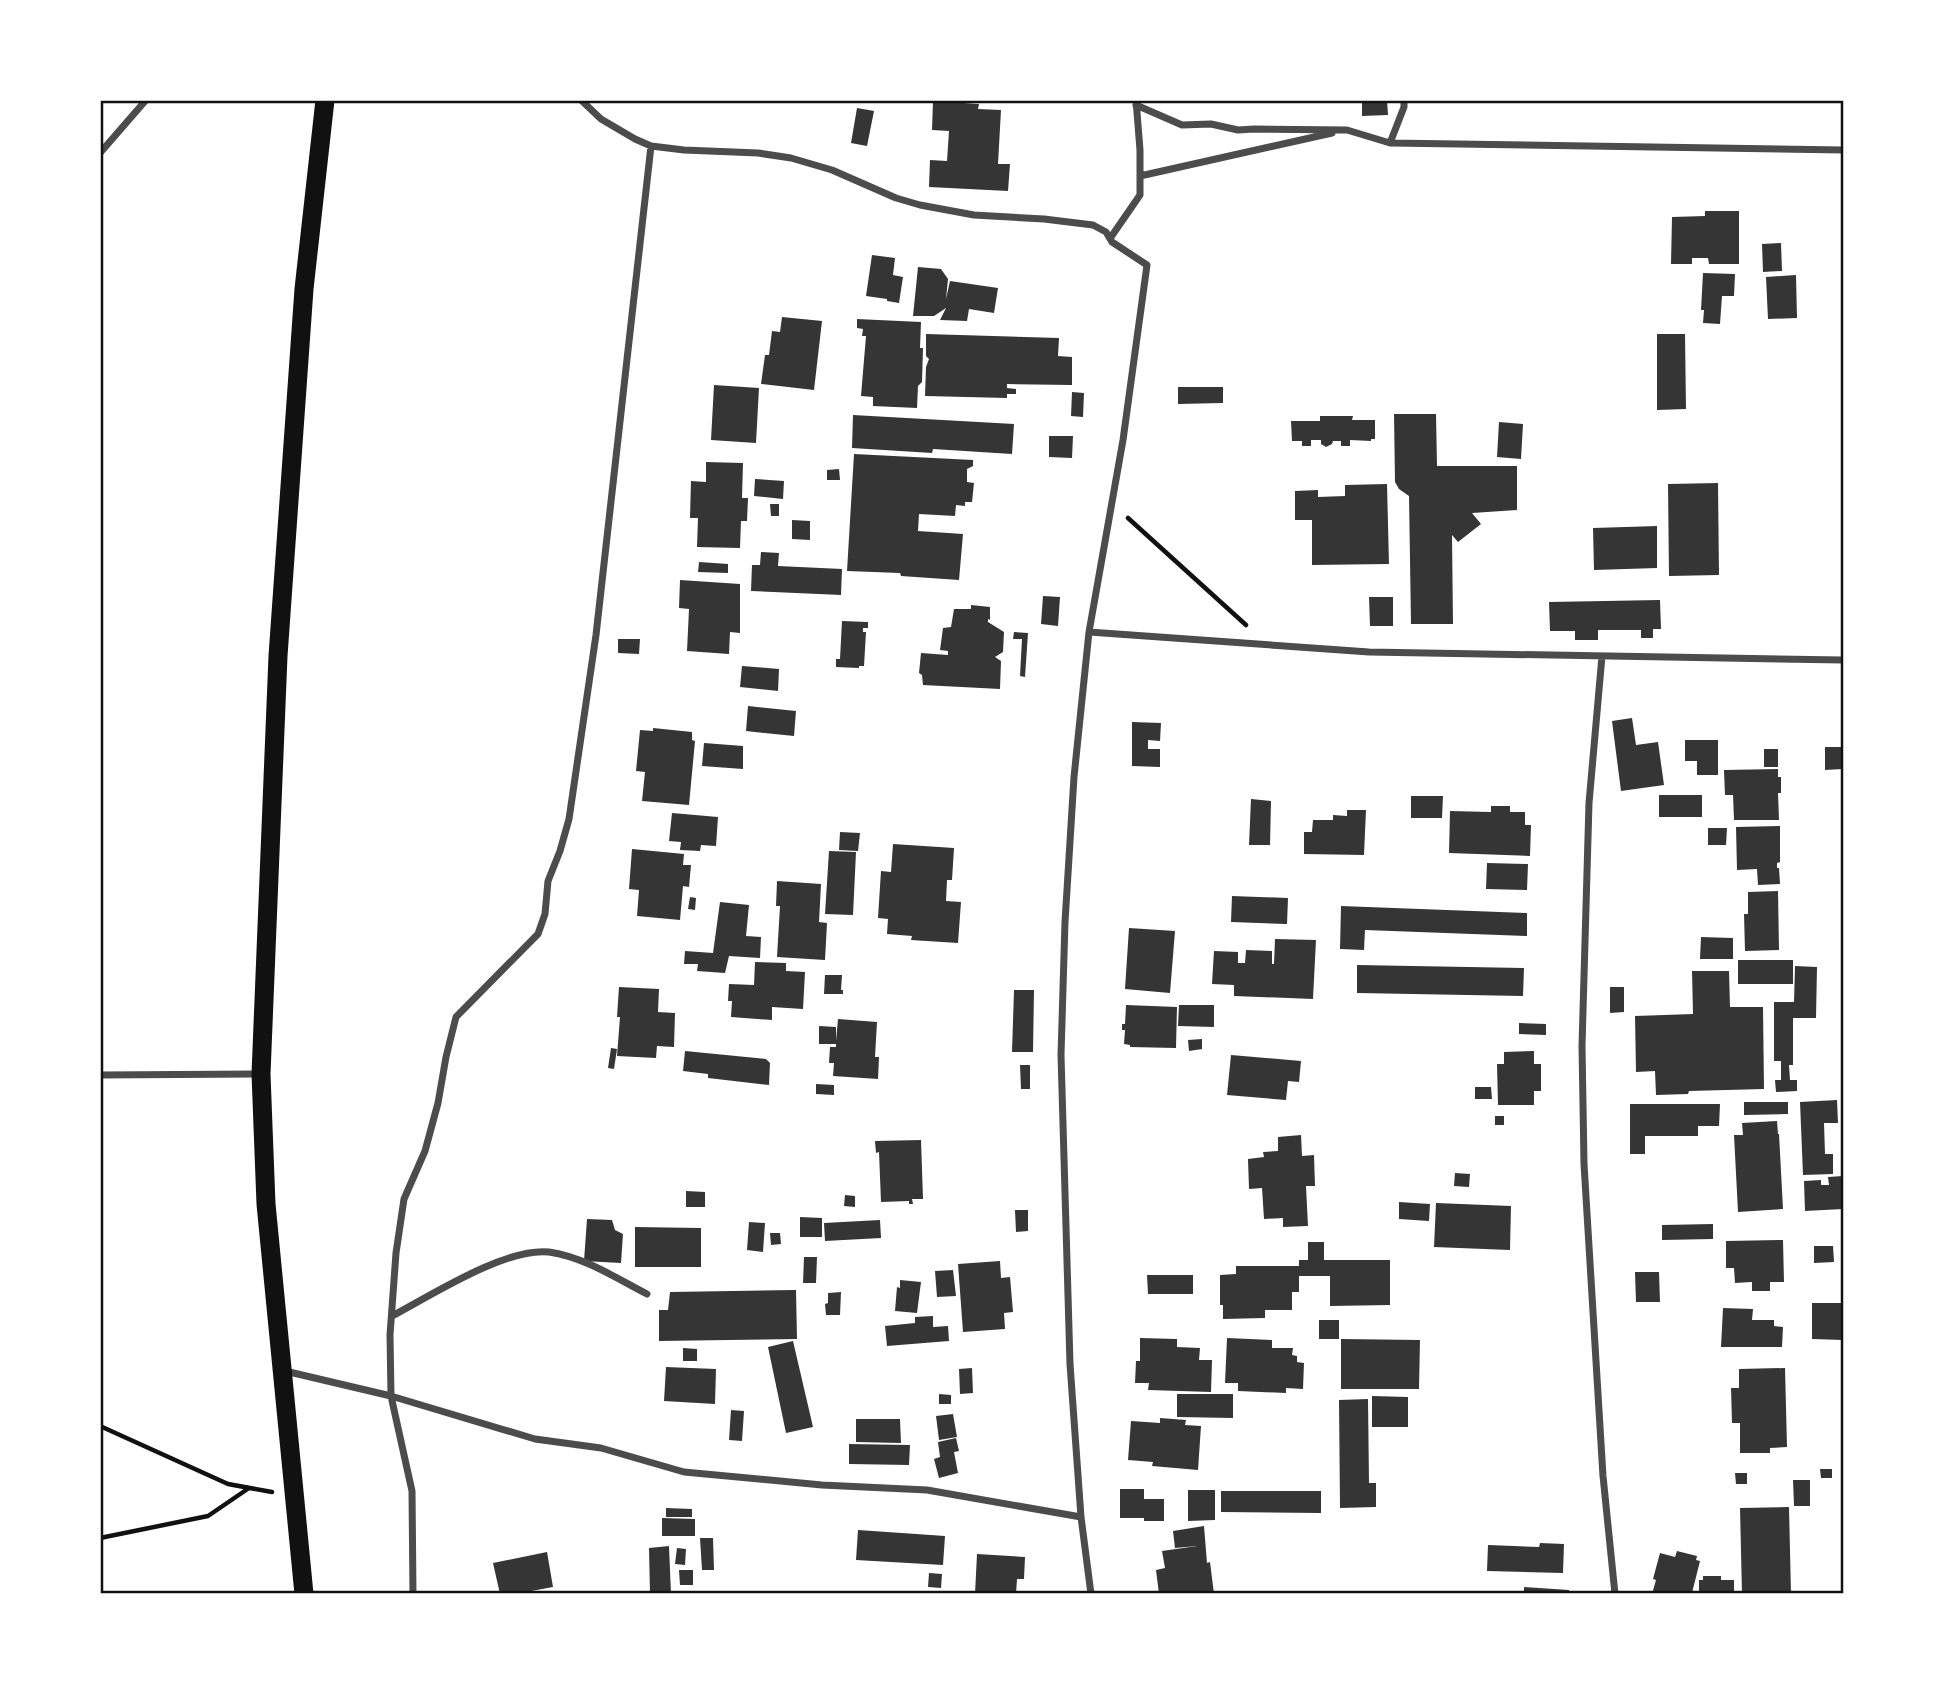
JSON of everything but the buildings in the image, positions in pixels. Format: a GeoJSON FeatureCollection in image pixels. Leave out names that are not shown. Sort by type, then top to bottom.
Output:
{"type":"FeatureCollection","features":[{"type":"Feature","properties":{"kind":"highway"},"geometry":{"type":"LineString","coordinates":[[304,1594],[266,1204],[261,1074],[279,643],[304,289],[325,100]]}},
{"type":"Feature","properties":{"kind":"street"},"geometry":{"type":"LineString","coordinates":[[100,153],[146,100]]}},
{"type":"Feature","properties":{"kind":"street"},"geometry":{"type":"LineString","coordinates":[[581,100],[601,119],[652,146],[758,153],[791,158],[832,170],[896,198],[920,205],[974,215],[1093,225],[1106,232],[1112,242],[1147,265],[1123,440],[1089,632],[1074,776],[1065,922],[1061,1055],[1070,1364],[1091,1594]]}},
{"type":"Feature","properties":{"kind":"street"},"geometry":{"type":"LineString","coordinates":[[1390,143],[1404,107],[1404,100]]}},
{"type":"Feature","properties":{"kind":"street"},"geometry":{"type":"LineString","coordinates":[[1111,237],[1140,195],[1136,102]]}},
{"type":"Feature","properties":{"kind":"street"},"geometry":{"type":"LineString","coordinates":[[1136,102],[1182,125],[1211,124],[1238,130],[1347,130],[1390,143],[1843,150]]}},
{"type":"Feature","properties":{"kind":"street"},"geometry":{"type":"LineString","coordinates":[[1140,176],[1347,130]]}},
{"type":"Feature","properties":{"kind":"street"},"geometry":{"type":"LineString","coordinates":[[413,1594],[412,1491],[391,1396],[396,1253],[404,1199],[425,1150],[456,1017],[538,934],[545,914],[548,881],[561,850],[569,819],[596,635],[652,146]]}},
{"type":"Feature","properties":{"kind":"street"},"geometry":{"type":"LineString","coordinates":[[1089,632],[1369,652],[1843,660]]}},
{"type":"Feature","properties":{"kind":"street"},"geometry":{"type":"LineString","coordinates":[[1602,656],[1589,803],[1582,1046],[1584,1164],[1603,1476],[1615,1594]]}},
{"type":"Feature","properties":{"kind":"street"},"geometry":{"type":"LineString","coordinates":[[100,1076],[261,1074]]}},
{"type":"Feature","properties":{"kind":"street"},"geometry":{"type":"LineString","coordinates":[[392,1317],[476,1271],[520,1255],[546,1252],[591,1265],[647,1294]]}},
{"type":"Feature","properties":{"kind":"street"},"geometry":{"type":"LineString","coordinates":[[281,1370],[391,1396],[536,1439],[601,1448],[684,1472],[822,1485],[927,1490],[1082,1517]]}},
{"type":"Feature","properties":{"kind":"path"},"geometry":{"type":"LineString","coordinates":[[1112,503],[1268,645]]}},
{"type":"Feature","properties":{"kind":"path"},"geometry":{"type":"LineString","coordinates":[[100,1426],[228,1484],[293,1496]]}},
{"type":"Feature","properties":{"kind":"path"},"geometry":{"type":"LineString","coordinates":[[100,1538],[208,1516],[249,1488]]}}]}
